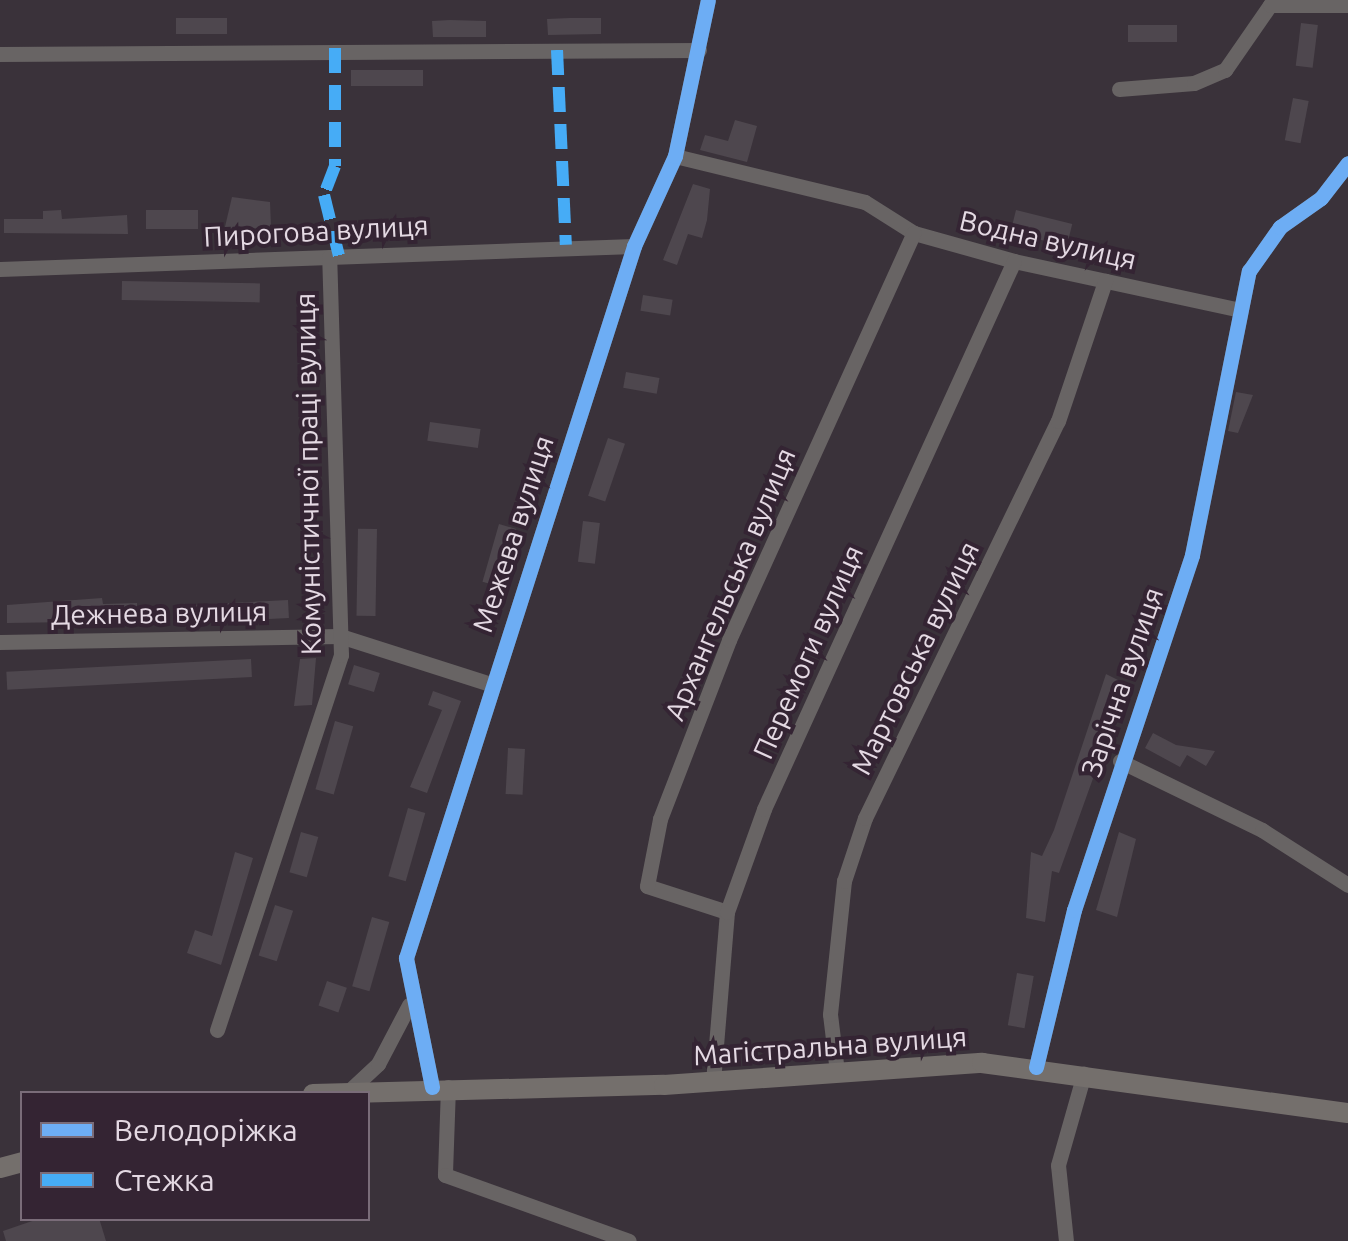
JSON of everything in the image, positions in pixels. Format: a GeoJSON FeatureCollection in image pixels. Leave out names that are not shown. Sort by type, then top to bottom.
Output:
{"type":"FeatureCollection","features":[{"type":"Feature","properties":{"kind":"main road","name":"Магістральна вулиця"},"geometry":{"type":"LineString","coordinates":[[350,1091],[713,1082],[836,1072],[1036,1067],[1348,1113]]}},
{"type":"Feature","properties":{"kind":"street","name":"Межева вулиця"},"geometry":{"type":"LineString","coordinates":[[628,1241],[445,1175],[440,1087],[409,1006],[406,958],[490,684],[634,246],[674,156],[708,0]]}},
{"type":"Feature","properties":{"kind":"street"},"geometry":{"type":"LineString","coordinates":[[1120,89],[1194,84],[1225,70],[1270,6],[1348,4]]}},
{"type":"Feature","properties":{"kind":"street"},"geometry":{"type":"LineString","coordinates":[[0,54],[698,50]]}},
{"type":"Feature","properties":{"kind":"street","name":"Водна вулиця"},"geometry":{"type":"LineString","coordinates":[[674,156],[864,202],[914,233],[1014,261],[1236,309]]}},
{"type":"Feature","properties":{"kind":"street"},"geometry":{"type":"LineString","coordinates":[[1236,309],[1249,271],[1280,226],[1320,198],[1348,164]]}},
{"type":"Feature","properties":{"kind":"street","name":"Архангельська вулиця"},"geometry":{"type":"LineString","coordinates":[[727,912],[647,886],[660,820],[729,640],[914,233]]}},
{"type":"Feature","properties":{"kind":"street","name":"Пирогова вулиця"},"geometry":{"type":"LineString","coordinates":[[0,268],[634,246]]}},
{"type":"Feature","properties":{"kind":"street","name":"Комуністичної праці вулиця"},"geometry":{"type":"LineString","coordinates":[[217,1030],[342,655],[329,257]]}},
{"type":"Feature","properties":{"kind":"street","name":"Перемоги вулиця"},"geometry":{"type":"LineString","coordinates":[[713,1082],[727,912],[764,809],[1014,261]]}},
{"type":"Feature","properties":{"kind":"street","name":"Мартовська вулиця"},"geometry":{"type":"LineString","coordinates":[[836,1072],[830,1014],[844,882],[865,818],[1058,421],[1104,280]]}},
{"type":"Feature","properties":{"kind":"street","name":"Зарічна вулиця"},"geometry":{"type":"LineString","coordinates":[[1036,1067],[1120,761],[1192,555],[1236,309]]}},
{"type":"Feature","properties":{"kind":"street","name":"Дежнева вулиця"},"geometry":{"type":"LineString","coordinates":[[0,642],[340,636],[490,684]]}},
{"type":"Feature","properties":{"kind":"street"},"geometry":{"type":"LineString","coordinates":[[1120,761],[1262,830],[1348,885]]}},
{"type":"Feature","properties":{"kind":"street"},"geometry":{"type":"LineString","coordinates":[[350,1091],[378,1064],[409,1006]]}},
{"type":"Feature","properties":{"kind":"street"},"geometry":{"type":"LineString","coordinates":[[1066,1241],[1058,1165],[1084,1074]]}},
{"type":"Feature","properties":{"kind":"building"},"geometry":{"type":"Polygon","coordinates":[[[176,18],[227,18],[227,34],[176,34],[176,18]]]}},
{"type":"Feature","properties":{"kind":"building"},"geometry":{"type":"Polygon","coordinates":[[[601,18],[601,34],[548,35],[547,19],[601,18]]]}},
{"type":"Feature","properties":{"kind":"building"},"geometry":{"type":"Polygon","coordinates":[[[432,21],[486,21],[486,37],[433,37],[432,21]]]}},
{"type":"Feature","properties":{"kind":"building"},"geometry":{"type":"Polygon","coordinates":[[[1301,23],[1318,25],[1313,68],[1296,66],[1301,23]]]}},
{"type":"Feature","properties":{"kind":"building"},"geometry":{"type":"Polygon","coordinates":[[[1128,25],[1177,25],[1177,42],[1128,42],[1128,25]]]}},
{"type":"Feature","properties":{"kind":"building"},"geometry":{"type":"Polygon","coordinates":[[[351,70],[423,70],[423,86],[351,86],[351,70]]]}},
{"type":"Feature","properties":{"kind":"building"},"geometry":{"type":"Polygon","coordinates":[[[1293,98],[1309,101],[1301,143],[1285,140],[1293,98]]]}},
{"type":"Feature","properties":{"kind":"building"},"geometry":{"type":"Polygon","coordinates":[[[735,120],[757,126],[747,162],[700,150],[705,135],[728,141],[735,120]]]}},
{"type":"Feature","properties":{"kind":"building"},"geometry":{"type":"Polygon","coordinates":[[[693,184],[710,189],[707,220],[702,238],[688,234],[677,265],[663,260],[693,184]]]}},
{"type":"Feature","properties":{"kind":"building"},"geometry":{"type":"Polygon","coordinates":[[[232,197],[270,202],[271,227],[224,231],[232,197]]]}},
{"type":"Feature","properties":{"kind":"building"},"geometry":{"type":"Polygon","coordinates":[[[61,210],[62,219],[127,215],[128,234],[4,233],[4,219],[43,219],[43,211],[61,210]]]}},
{"type":"Feature","properties":{"kind":"building"},"geometry":{"type":"Polygon","coordinates":[[[146,210],[198,210],[198,229],[146,229],[146,210]]]}},
{"type":"Feature","properties":{"kind":"building"},"geometry":{"type":"Polygon","coordinates":[[[1016,210],[1072,224],[1067,246],[1010,232],[1016,210]]]}},
{"type":"Feature","properties":{"kind":"building"},"geometry":{"type":"Polygon","coordinates":[[[122,281],[260,283],[260,302],[122,300],[122,281]]]}},
{"type":"Feature","properties":{"kind":"building"},"geometry":{"type":"Polygon","coordinates":[[[643,295],[673,300],[670,315],[640,311],[643,295]]]}},
{"type":"Feature","properties":{"kind":"building"},"geometry":{"type":"Polygon","coordinates":[[[626,372],[659,378],[657,394],[623,388],[626,372]]]}},
{"type":"Feature","properties":{"kind":"building"},"geometry":{"type":"Polygon","coordinates":[[[1236,392],[1253,395],[1238,433],[1228,431],[1236,392]]]}},
{"type":"Feature","properties":{"kind":"building"},"geometry":{"type":"Polygon","coordinates":[[[430,422],[481,429],[478,448],[427,441],[430,422]]]}},
{"type":"Feature","properties":{"kind":"building"},"geometry":{"type":"Polygon","coordinates":[[[608,438],[625,444],[605,502],[588,496],[608,438]]]}},
{"type":"Feature","properties":{"kind":"building"},"geometry":{"type":"Polygon","coordinates":[[[583,521],[600,523],[595,564],[578,562],[583,521]]]}},
{"type":"Feature","properties":{"kind":"building"},"geometry":{"type":"Polygon","coordinates":[[[499,524],[516,529],[500,587],[482,582],[499,524]]]}},
{"type":"Feature","properties":{"kind":"building"},"geometry":{"type":"Polygon","coordinates":[[[358,529],[377,529],[375,616],[356,616],[358,529]]]}},
{"type":"Feature","properties":{"kind":"building"},"geometry":{"type":"Polygon","coordinates":[[[102,598],[103,604],[137,603],[137,621],[7,623],[7,605],[102,598]]]}},
{"type":"Feature","properties":{"kind":"building"},"geometry":{"type":"Polygon","coordinates":[[[288,600],[289,618],[174,624],[173,606],[288,600]]]}},
{"type":"Feature","properties":{"kind":"building"},"geometry":{"type":"Polygon","coordinates":[[[316,658],[312,705],[294,706],[300,659],[316,658]]]}},
{"type":"Feature","properties":{"kind":"building"},"geometry":{"type":"Polygon","coordinates":[[[251,659],[252,677],[7,690],[6,672],[251,659]]]}},
{"type":"Feature","properties":{"kind":"building"},"geometry":{"type":"Polygon","coordinates":[[[354,665],[380,673],[374,692],[348,684],[354,665]]]}},
{"type":"Feature","properties":{"kind":"building"},"geometry":{"type":"Polygon","coordinates":[[[1106,674],[1124,683],[1102,729],[1100,759],[1059,873],[1052,871],[1045,922],[1026,918],[1031,852],[1042,856],[1054,830],[1106,674]]]}},
{"type":"Feature","properties":{"kind":"building"},"geometry":{"type":"Polygon","coordinates":[[[433,691],[461,701],[427,793],[410,787],[442,710],[428,705],[433,691]]]}},
{"type":"Feature","properties":{"kind":"building"},"geometry":{"type":"Polygon","coordinates":[[[335,721],[353,726],[334,794],[315,789],[335,721]]]}},
{"type":"Feature","properties":{"kind":"building"},"geometry":{"type":"Polygon","coordinates":[[[1153,733],[1176,745],[1215,751],[1206,766],[1187,755],[1180,767],[1145,748],[1153,733]]]}},
{"type":"Feature","properties":{"kind":"building"},"geometry":{"type":"Polygon","coordinates":[[[508,748],[525,749],[523,795],[506,794],[508,748]]]}},
{"type":"Feature","properties":{"kind":"building"},"geometry":{"type":"Polygon","coordinates":[[[408,808],[425,813],[406,881],[388,876],[408,808]]]}},
{"type":"Feature","properties":{"kind":"building"},"geometry":{"type":"Polygon","coordinates":[[[301,832],[318,837],[307,877],[289,872],[301,832]]]}},
{"type":"Feature","properties":{"kind":"building"},"geometry":{"type":"Polygon","coordinates":[[[1119,832],[1136,839],[1117,917],[1096,910],[1119,832]]]}},
{"type":"Feature","properties":{"kind":"building"},"geometry":{"type":"Polygon","coordinates":[[[235,852],[253,858],[221,965],[187,953],[195,930],[212,936],[235,852]]]}},
{"type":"Feature","properties":{"kind":"building"},"geometry":{"type":"Polygon","coordinates":[[[275,905],[293,911],[277,961],[259,955],[275,905]]]}},
{"type":"Feature","properties":{"kind":"building"},"geometry":{"type":"Polygon","coordinates":[[[372,917],[389,922],[369,991],[352,986],[372,917]]]}},
{"type":"Feature","properties":{"kind":"building"},"geometry":{"type":"Polygon","coordinates":[[[1017,973],[1034,976],[1025,1028],[1008,1025],[1017,973]]]}},
{"type":"Feature","properties":{"kind":"building"},"geometry":{"type":"Polygon","coordinates":[[[327,981],[347,988],[338,1012],[319,1006],[327,981]]]}},
{"type":"Feature","properties":{"kind":"building"},"geometry":{"type":"Polygon","coordinates":[[[32,1221],[100,1221],[106,1241],[6,1241],[3,1231],[32,1221]]]}},
{"type":"Feature","properties":{"kind":"marked path"},"geometry":{"type":"LineString","coordinates":[[335,48],[335,166],[324,195],[339,256]]}},
{"type":"Feature","properties":{"kind":"marked path"},"geometry":{"type":"LineString","coordinates":[[557,50],[566,245]]}},
{"type":"Feature","properties":{"kind":"cycle path"},"geometry":{"type":"LineString","coordinates":[[432,1087],[406,958],[634,246],[675,156],[708,0]]}},
{"type":"Feature","properties":{"kind":"cycle path"},"geometry":{"type":"LineString","coordinates":[[1036,1067],[1074,910],[1192,555],[1249,271],[1280,227],[1321,198],[1348,163]]}}]}
